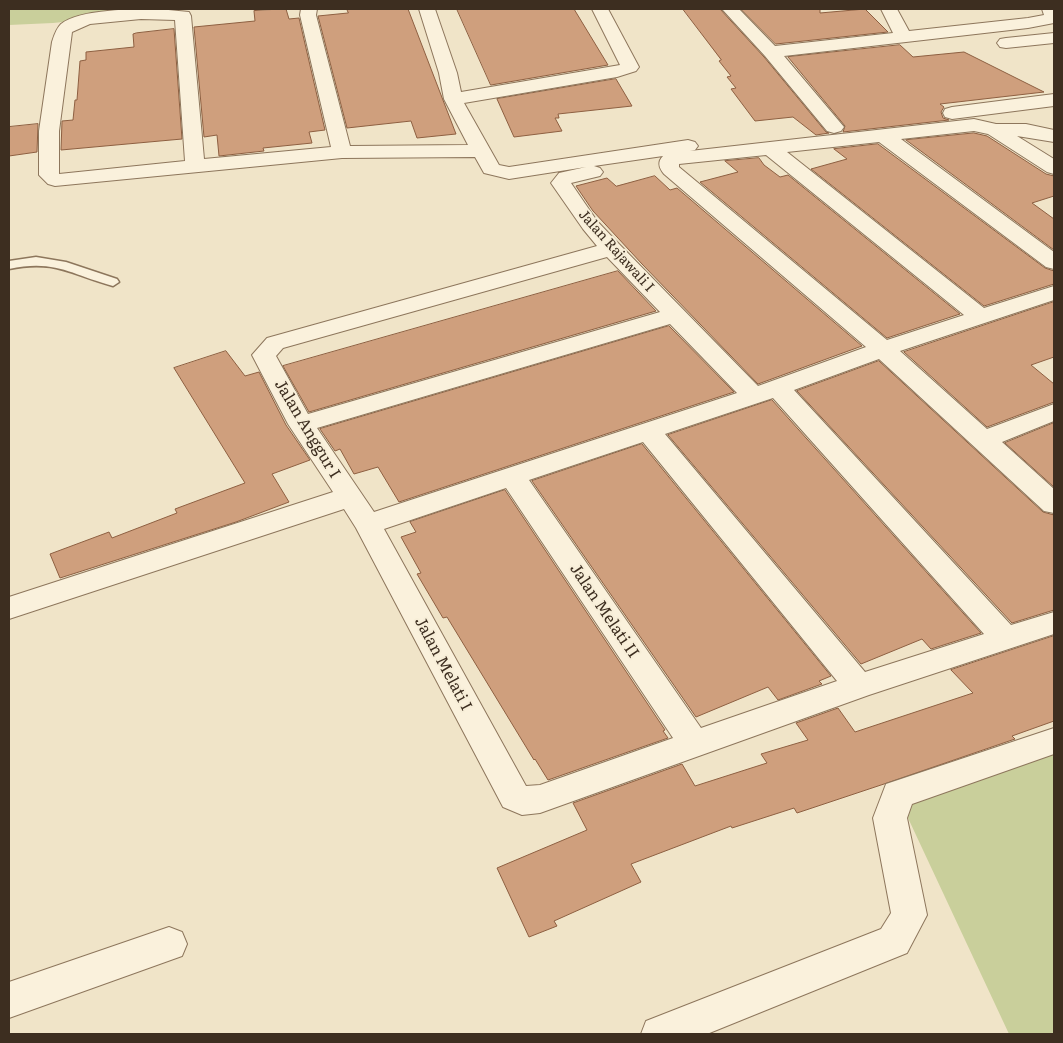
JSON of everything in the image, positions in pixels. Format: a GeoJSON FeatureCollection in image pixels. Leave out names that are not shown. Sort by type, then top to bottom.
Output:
{"type":"FeatureCollection","features":[{"type":"Feature","properties":{"kind":"street"},"geometry":{"type":"LineString","coordinates":[[309,9],[308,15],[342,152]]}},
{"type":"Feature","properties":{"kind":"street"},"geometry":{"type":"LineString","coordinates":[[427,9],[448,73],[453,99],[491,169],[509,173],[770,133],[1054,100]]}},
{"type":"Feature","properties":{"kind":"street"},"geometry":{"type":"LineString","coordinates":[[453,99],[617,72],[630,67],[600,9]]}},
{"type":"Feature","properties":{"kind":"street"},"geometry":{"type":"LineString","coordinates":[[730,9],[771,52],[834,127]]}},
{"type":"Feature","properties":{"kind":"street"},"geometry":{"type":"LineString","coordinates":[[889,9],[904,38]]}},
{"type":"Feature","properties":{"kind":"street"},"geometry":{"type":"LineString","coordinates":[[195,166],[183,16],[168,13],[87,20],[69,26],[65,30],[61,42],[49,132],[50,177],[58,180],[342,152],[480,151]]}},
{"type":"Feature","properties":{"kind":"street"},"geometry":{"type":"LineString","coordinates":[[771,52],[904,38],[1051,17]]}},
{"type":"Feature","properties":{"kind":"street"},"geometry":{"type":"LineString","coordinates":[[993,45],[1054,38]]}},
{"type":"Feature","properties":{"kind":"street"},"geometry":{"type":"LineString","coordinates":[[1054,136],[1026,130],[995,130],[980,126],[965,126],[669,160],[668,167],[882,349],[1054,504]]}},
{"type":"Feature","properties":{"kind":"street"},"geometry":{"type":"LineString","coordinates":[[995,130],[1054,168]]}},
{"type":"Feature","properties":{"kind":"street"},"geometry":{"type":"LineString","coordinates":[[884,136],[1054,262]]}},
{"type":"Feature","properties":{"kind":"street"},"geometry":{"type":"LineString","coordinates":[[771,149],[981,317]]}},
{"type":"Feature","properties":{"kind":"street","name":"Jalan Rajawali I"},"geometry":{"type":"LineString","coordinates":[[669,160],[575,174],[566,177],[561,183],[590,225],[675,316],[766,392],[1006,639]]}},
{"type":"Feature","properties":{"kind":"street","name":"Jalan Anggur I"},"geometry":{"type":"LineString","coordinates":[[368,524],[301,424],[264,355],[275,343],[611,249]]}},
{"type":"Feature","properties":{"kind":"street"},"geometry":{"type":"LineString","coordinates":[[368,524],[766,392],[882,349],[1054,293]]}},
{"type":"Feature","properties":{"kind":"street"},"geometry":{"type":"LineString","coordinates":[[301,424],[675,316]]}},
{"type":"Feature","properties":{"kind":"street"},"geometry":{"type":"LineString","coordinates":[[984,440],[1054,412]]}},
{"type":"Feature","properties":{"kind":"street"},"geometry":{"type":"LineString","coordinates":[[648,431],[859,686]]}},
{"type":"Feature","properties":{"kind":"street","name":"Jalan Melati II"},"geometry":{"type":"LineString","coordinates":[[513,477],[695,744]]}},
{"type":"Feature","properties":{"kind":"street"},"geometry":{"type":"LineString","coordinates":[[9,608],[349,497]]}},
{"type":"Feature","properties":{"kind":"street","name":"Jalan Melati I"},"geometry":{"type":"LineString","coordinates":[[368,524],[515,797],[522,801],[540,799],[695,744]]}},
{"type":"Feature","properties":{"kind":"street"},"geometry":{"type":"LineString","coordinates":[[695,744],[859,686],[1054,622]]}},
{"type":"Feature","properties":{"kind":"street"},"geometry":{"type":"LineString","coordinates":[[660,1034],[894,941],[909,915],[890,818],[898,794],[1054,741]]}},
{"type":"Feature","properties":{"kind":"street"},"geometry":{"type":"LineString","coordinates":[[9,1000],[169,944]]}},
{"type":"Feature","properties":{"kind":"lane"},"geometry":{"type":"LineString","coordinates":[[9,265],[25,260],[58,262],[113,282]]}},
{"type":"Feature","properties":{"kind":"green space"},"geometry":{"type":"Polygon","coordinates":[[[9,9],[188,9],[53,23],[9,25],[9,9]]]}},
{"type":"Feature","properties":{"kind":"green space"},"geometry":{"type":"Polygon","coordinates":[[[1054,752],[1054,1034],[1009,1034],[901,803],[1054,752]]]}},
{"type":"Feature","properties":{"kind":"building"},"geometry":{"type":"Polygon","coordinates":[[[286,9],[289,19],[299,18],[325,130],[309,132],[312,143],[263,148],[264,151],[219,156],[217,135],[204,137],[194,27],[255,21],[254,11],[286,9]]]}},
{"type":"Feature","properties":{"kind":"building"},"geometry":{"type":"Polygon","coordinates":[[[347,9],[408,9],[456,134],[417,138],[411,121],[347,128],[318,16],[348,13],[347,9]]]}},
{"type":"Feature","properties":{"kind":"building"},"geometry":{"type":"Polygon","coordinates":[[[457,9],[574,9],[608,65],[491,85],[457,9]]]}},
{"type":"Feature","properties":{"kind":"building"},"geometry":{"type":"Polygon","coordinates":[[[683,9],[720,9],[764,57],[826,132],[829,133],[816,135],[793,117],[755,121],[731,89],[736,88],[727,77],[731,76],[719,61],[721,60],[683,9]]]}},
{"type":"Feature","properties":{"kind":"building"},"geometry":{"type":"Polygon","coordinates":[[[741,9],[820,9],[820,13],[865,9],[888,32],[776,44],[741,9]]]}},
{"type":"Feature","properties":{"kind":"building"},"geometry":{"type":"Polygon","coordinates":[[[174,29],[182,139],[61,150],[62,121],[73,120],[75,100],[77,100],[80,61],[86,60],[86,52],[134,47],[133,34],[174,29]]]}},
{"type":"Feature","properties":{"kind":"building"},"geometry":{"type":"Polygon","coordinates":[[[900,45],[913,57],[964,52],[1044,92],[940,104],[944,107],[941,112],[943,118],[949,120],[843,132],[845,126],[788,57],[900,45]]]}},
{"type":"Feature","properties":{"kind":"building"},"geometry":{"type":"Polygon","coordinates":[[[616,79],[632,106],[558,114],[559,118],[555,118],[562,131],[514,137],[497,99],[616,79]]]}},
{"type":"Feature","properties":{"kind":"building"},"geometry":{"type":"Polygon","coordinates":[[[38,124],[37,152],[9,156],[9,127],[38,124]]]}},
{"type":"Feature","properties":{"kind":"building"},"geometry":{"type":"Polygon","coordinates":[[[974,133],[987,136],[1046,174],[1054,176],[1054,196],[1032,203],[1054,219],[1054,250],[906,140],[974,133]]]}},
{"type":"Feature","properties":{"kind":"building"},"geometry":{"type":"Polygon","coordinates":[[[878,144],[1045,268],[1054,271],[1054,284],[984,306],[811,169],[847,159],[834,149],[878,144]]]}},
{"type":"Feature","properties":{"kind":"building"},"geometry":{"type":"Polygon","coordinates":[[[759,158],[764,165],[780,177],[788,175],[960,314],[887,338],[700,182],[738,172],[725,161],[759,158]]]}},
{"type":"Feature","properties":{"kind":"building"},"geometry":{"type":"Polygon","coordinates":[[[655,176],[670,190],[677,188],[862,346],[758,384],[593,211],[576,186],[607,178],[616,186],[655,176]]]}},
{"type":"Feature","properties":{"kind":"building"},"geometry":{"type":"Polygon","coordinates":[[[618,271],[656,311],[309,412],[283,366],[618,271]]]}},
{"type":"Feature","properties":{"kind":"building"},"geometry":{"type":"Polygon","coordinates":[[[1054,302],[1054,357],[1031,365],[1054,384],[1054,402],[987,427],[904,352],[1054,302]]]}},
{"type":"Feature","properties":{"kind":"building"},"geometry":{"type":"Polygon","coordinates":[[[669,326],[734,392],[399,502],[378,467],[354,474],[340,449],[335,451],[320,429],[669,326]]]}},
{"type":"Feature","properties":{"kind":"building"},"geometry":{"type":"Polygon","coordinates":[[[226,351],[245,376],[259,372],[286,425],[310,460],[272,474],[289,502],[236,522],[60,578],[50,554],[109,532],[112,538],[177,513],[175,509],[245,483],[174,368],[226,351]]]}},
{"type":"Feature","properties":{"kind":"building"},"geometry":{"type":"Polygon","coordinates":[[[879,361],[1043,512],[1054,515],[1054,610],[1012,623],[797,391],[879,361]]]}},
{"type":"Feature","properties":{"kind":"building"},"geometry":{"type":"Polygon","coordinates":[[[772,400],[981,633],[931,649],[922,639],[861,664],[668,435],[772,400]]]}},
{"type":"Feature","properties":{"kind":"building"},"geometry":{"type":"Polygon","coordinates":[[[1054,423],[1054,487],[1005,443],[1054,423]]]}},
{"type":"Feature","properties":{"kind":"building"},"geometry":{"type":"Polygon","coordinates":[[[642,444],[831,676],[819,681],[822,684],[778,700],[768,687],[696,717],[532,481],[642,444]]]}},
{"type":"Feature","properties":{"kind":"building"},"geometry":{"type":"Polygon","coordinates":[[[505,490],[665,730],[663,731],[668,738],[548,780],[534,760],[447,617],[443,618],[417,574],[421,573],[401,537],[416,532],[410,522],[505,490]]]}},
{"type":"Feature","properties":{"kind":"building"},"geometry":{"type":"Polygon","coordinates":[[[1054,636],[1054,721],[1012,736],[1015,739],[884,784],[797,813],[794,808],[732,828],[731,826],[631,864],[641,882],[554,921],[557,926],[529,937],[497,868],[587,830],[573,803],[682,764],[695,786],[767,763],[761,754],[808,740],[796,723],[838,708],[855,732],[973,693],[951,670],[1054,636]]]}}]}
